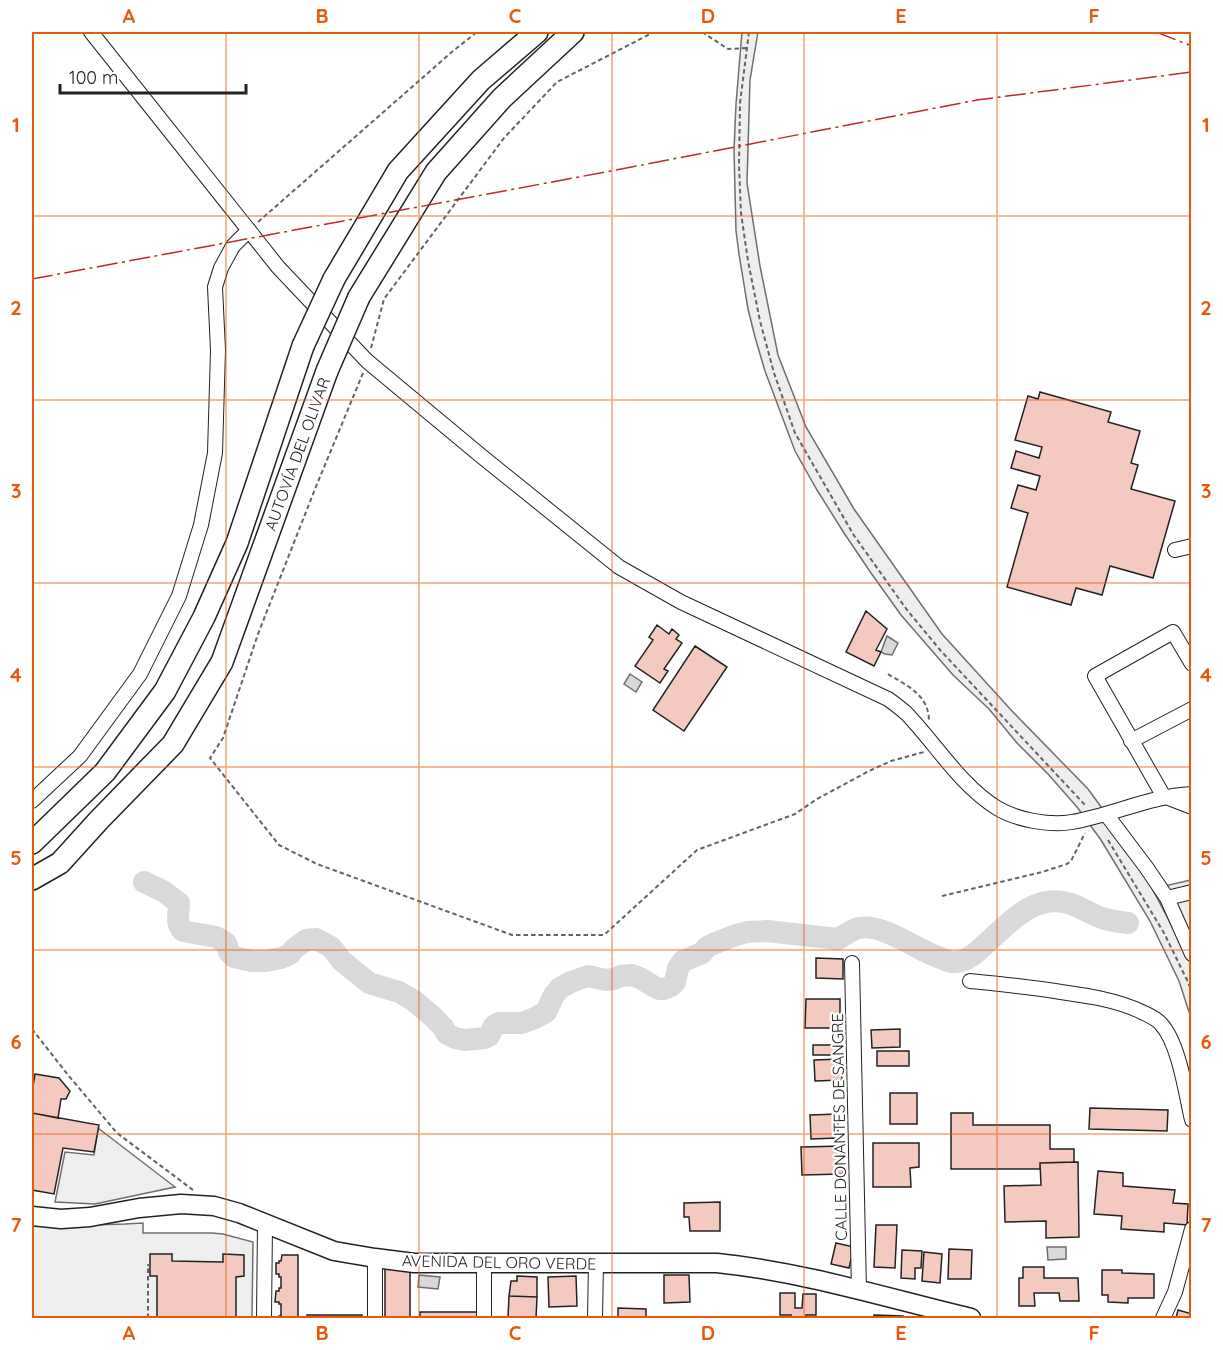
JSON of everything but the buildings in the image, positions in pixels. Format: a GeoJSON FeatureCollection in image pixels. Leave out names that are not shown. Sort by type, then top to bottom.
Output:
{"type":"FeatureCollection","features":[{"type":"Feature","properties":{"kind":"highway","name":"AUTOVÍA DEL OLIVAR"},"geometry":{"type":"LineString","coordinates":[[32,843],[105,772],[165,691],[204,617],[237,543],[303,346],[334,279],[398,171],[481,80],[537,32]]}},
{"type":"Feature","properties":{"kind":"highway","name":"AUTOVÍA DEL OLIVAR"},"geometry":{"type":"LineString","coordinates":[[32,880],[60,863],[173,744],[222,662],[327,371],[359,297],[436,172],[501,98],[573,32]]}},
{"type":"Feature","properties":{"kind":"main road","name":"AVENIDA DEL ORO VERDE"},"geometry":{"type":"LineString","coordinates":[[32,1216],[61,1219],[181,1204],[214,1206],[239,1213],[334,1251],[375,1258],[414,1263],[740,1265],[821,1281],[971,1318]]}},
{"type":"Feature","properties":{"kind":"street"},"geometry":{"type":"LineString","coordinates":[[92,32],[278,267],[367,362],[619,567],[681,602],[888,699],[905,712],[965,780],[998,809],[1016,816],[1049,823],[1066,823],[1096,817],[1164,797],[1191,794]]}},
{"type":"Feature","properties":{"kind":"street"},"geometry":{"type":"LineString","coordinates":[[32,801],[80,756],[140,674],[179,596],[201,525],[215,453],[218,350],[215,287],[221,268],[233,246],[249,230]]}},
{"type":"Feature","properties":{"kind":"street"},"geometry":{"type":"LineString","coordinates":[[1175,550],[1191,546]]}},
{"type":"Feature","properties":{"kind":"street"},"geometry":{"type":"LineString","coordinates":[[1191,664],[1173,632],[1095,676],[1164,797],[1191,807]]}},
{"type":"Feature","properties":{"kind":"street"},"geometry":{"type":"LineString","coordinates":[[1131,741],[1191,709]]}},
{"type":"Feature","properties":{"kind":"street"},"geometry":{"type":"LineString","coordinates":[[1096,817],[1167,898],[1191,954]]}},
{"type":"Feature","properties":{"kind":"street"},"geometry":{"type":"LineString","coordinates":[[1167,898],[1191,891]]}},
{"type":"Feature","properties":{"kind":"street","name":"CALLE DONANTES DE SANGRE"},"geometry":{"type":"LineString","coordinates":[[852,963],[859,1291]]}},
{"type":"Feature","properties":{"kind":"street"},"geometry":{"type":"LineString","coordinates":[[970,981],[1029,987],[1109,1000],[1160,1022],[1170,1037],[1179,1063],[1191,1120]]}},
{"type":"Feature","properties":{"kind":"street"},"geometry":{"type":"LineString","coordinates":[[264,1318],[265,1224]]}},
{"type":"Feature","properties":{"kind":"street"},"geometry":{"type":"LineString","coordinates":[[1163,1318],[1175,1292],[1191,1229]]}},
{"type":"Feature","properties":{"kind":"street"},"geometry":{"type":"LineString","coordinates":[[375,1258],[375,1318]]}},
{"type":"Feature","properties":{"kind":"street"},"geometry":{"type":"LineString","coordinates":[[484,1263],[484,1318]]}},
{"type":"Feature","properties":{"kind":"street"},"geometry":{"type":"LineString","coordinates":[[595,1318],[596,1263]]}},
{"type":"Feature","properties":{"kind":"path"},"geometry":{"type":"LineString","coordinates":[[249,230],[477,32]]}},
{"type":"Feature","properties":{"kind":"path"},"geometry":{"type":"LineString","coordinates":[[654,32],[557,82],[504,138],[384,299],[367,362],[258,634],[223,738],[210,758],[279,844],[317,864],[512,935],[604,935],[697,850],[795,814],[817,799],[891,761],[933,745],[929,713],[920,694],[888,674]]}},
{"type":"Feature","properties":{"kind":"path"},"geometry":{"type":"LineString","coordinates":[[702,32],[728,49],[746,48]]}},
{"type":"Feature","properties":{"kind":"path"},"geometry":{"type":"LineString","coordinates":[[749,32],[739,123],[740,191],[744,236],[760,321],[774,373],[795,433],[853,534],[907,610],[941,651],[1096,817],[1071,861],[1067,864],[942,896]]}},
{"type":"Feature","properties":{"kind":"path"},"geometry":{"type":"LineString","coordinates":[[1108,839],[1164,933],[1191,992]]}},
{"type":"Feature","properties":{"kind":"path"},"geometry":{"type":"LineString","coordinates":[[32,1029],[117,1133],[214,1206]]}},
{"type":"Feature","properties":{"kind":"path"},"geometry":{"type":"LineString","coordinates":[[148,1318],[148,1265],[150,1266]]}},
{"type":"Feature","properties":{"kind":"shaded area"},"geometry":{"type":"Polygon","coordinates":[[[742,32],[758,32],[750,80],[747,183],[760,266],[778,355],[806,427],[854,509],[942,634],[1012,711],[1088,789],[1129,845],[1191,962],[1191,1018],[1179,981],[1150,921],[1101,840],[1077,807],[1048,774],[1017,743],[989,709],[953,675],[901,615],[844,533],[795,451],[765,371],[755,337],[748,309],[736,231],[734,150],[742,32]]]}},
{"type":"Feature","properties":{"kind":"shaded area"},"geometry":{"type":"Polygon","coordinates":[[[887,636],[898,643],[892,655],[881,652],[887,636]]]}},
{"type":"Feature","properties":{"kind":"shaded area"},"geometry":{"type":"Polygon","coordinates":[[[630,674],[642,682],[636,692],[624,684],[630,674]]]}},
{"type":"Feature","properties":{"kind":"shaded area"},"geometry":{"type":"Polygon","coordinates":[[[1191,880],[1191,965],[1160,887],[1191,880]]]}},
{"type":"Feature","properties":{"kind":"shaded area"},"geometry":{"type":"Polygon","coordinates":[[[98,1128],[175,1187],[95,1204],[55,1202],[65,1152],[94,1155],[98,1128]]]}},
{"type":"Feature","properties":{"kind":"shaded area"},"geometry":{"type":"Polygon","coordinates":[[[32,1222],[56,1226],[143,1223],[143,1233],[212,1233],[253,1242],[252,1318],[32,1318],[32,1222]]]}},
{"type":"Feature","properties":{"kind":"shaded area"},"geometry":{"type":"Polygon","coordinates":[[[1047,1247],[1066,1247],[1066,1259],[1048,1260],[1047,1247]]]}},
{"type":"Feature","properties":{"kind":"shaded area"},"geometry":{"type":"Polygon","coordinates":[[[419,1275],[440,1277],[438,1289],[418,1287],[419,1275]]]}},
{"type":"Feature","properties":{"kind":"waterway"},"geometry":{"type":"LineString","coordinates":[[144,882],[163,891],[179,903],[178,922],[183,931],[216,937],[226,943],[229,952],[234,957],[252,961],[281,958],[290,954],[306,940],[316,939],[331,947],[342,961],[369,983],[399,992],[413,1000],[432,1016],[447,1034],[465,1040],[485,1038],[499,1023],[522,1023],[535,1018],[546,1012],[560,988],[588,976],[606,980],[632,975],[659,989],[664,989],[675,982],[678,968],[683,961],[702,953],[713,944],[747,932],[767,931],[838,939],[851,931],[868,927],[888,933],[947,961],[954,962],[973,955],[1017,916],[1042,903],[1056,901],[1071,904],[1101,918],[1128,923]]}},
{"type":"Feature","properties":{"kind":"power"},"geometry":{"type":"LineString","coordinates":[[1156,32],[1192,46]]}},
{"type":"Feature","properties":{"kind":"power"},"geometry":{"type":"LineString","coordinates":[[32,279],[977,100],[1192,72]]}}]}
